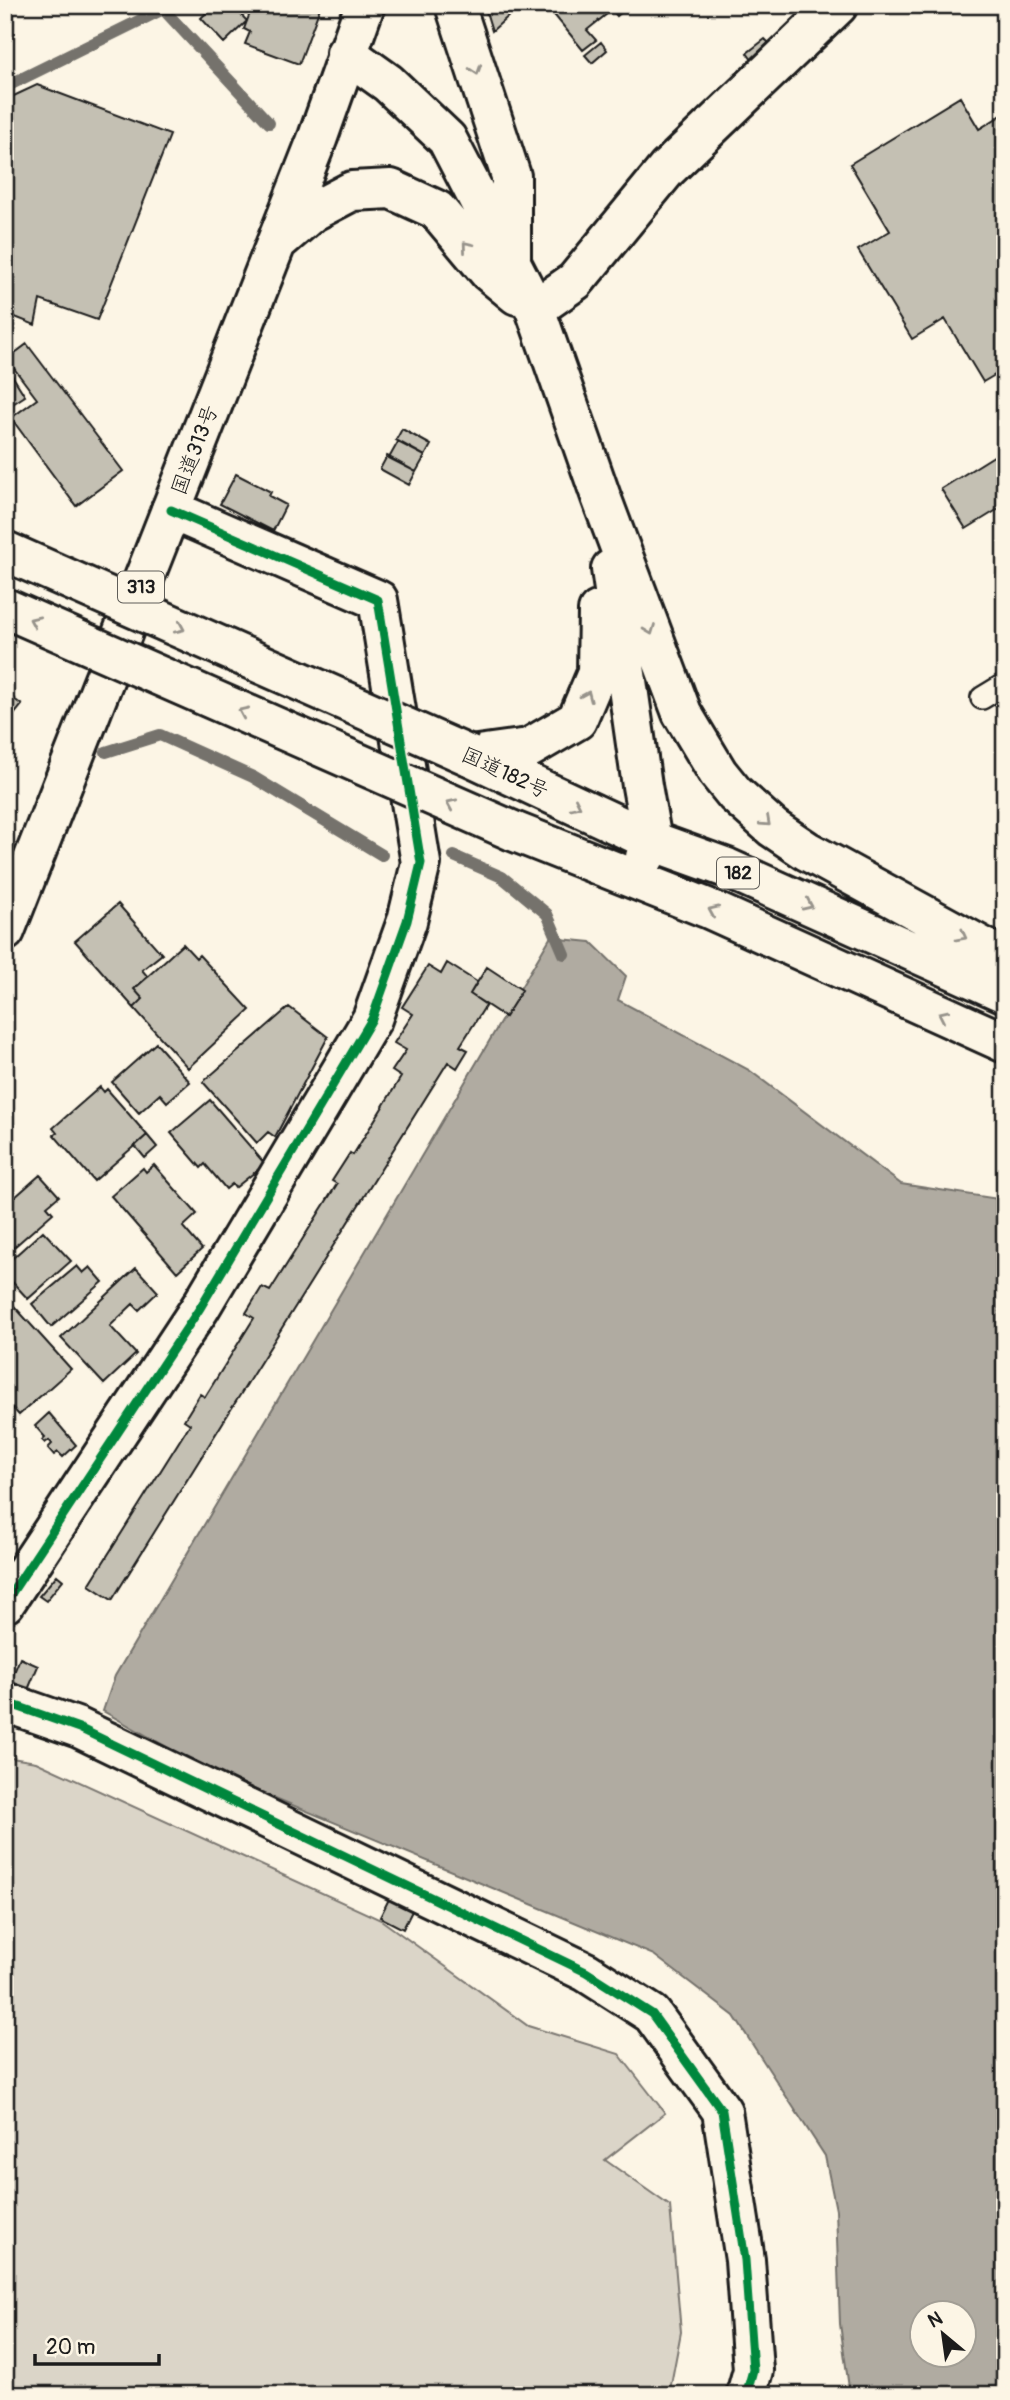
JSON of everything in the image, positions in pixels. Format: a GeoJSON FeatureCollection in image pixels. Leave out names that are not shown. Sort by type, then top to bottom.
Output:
{"type":"FeatureCollection","features":[{"type":"Feature","properties":{"kind":"main road","name":"国道313号"},"geometry":{"type":"LineString","coordinates":[[5,932],[317,137],[365,5]]}},
{"type":"Feature","properties":{"kind":"main road"},"geometry":{"type":"LineString","coordinates":[[455,5],[511,176],[511,263]]}},
{"type":"Feature","properties":{"kind":"main road"},"geometry":{"type":"LineString","coordinates":[[535,309],[575,282],[667,169],[838,5]]}},
{"type":"Feature","properties":{"kind":"main road"},"geometry":{"type":"LineString","coordinates":[[346,53],[388,83],[447,139],[535,309],[601,497],[682,713],[718,773],[735,794],[773,828],[807,851],[1005,958]]}},
{"type":"Feature","properties":{"kind":"main road"},"geometry":{"type":"LineString","coordinates":[[276,242],[312,212],[352,191],[391,189],[437,210],[489,272],[535,309]]}},
{"type":"Feature","properties":{"kind":"main road"},"geometry":{"type":"LineString","coordinates":[[470,756],[529,748],[578,720],[597,673],[601,497]]}},
{"type":"Feature","properties":{"kind":"main road"},"geometry":{"type":"LineString","coordinates":[[601,497],[652,841],[635,880]]}},
{"type":"Feature","properties":{"kind":"main road"},"geometry":{"type":"LineString","coordinates":[[5,1603],[200,1308],[372,1019],[407,920],[421,863],[378,600],[171,510]]}},
{"type":"Feature","properties":{"kind":"main road","name":"国道182号"},"geometry":{"type":"LineString","coordinates":[[5,551],[470,756],[652,841],[727,868],[1005,993]]}},
{"type":"Feature","properties":{"kind":"main road","name":"182"},"geometry":{"type":"LineString","coordinates":[[5,608],[513,831],[707,908],[1005,1043]]}},
{"type":"Feature","properties":{"kind":"main road"},"geometry":{"type":"LineString","coordinates":[[5,1702],[79,1728],[586,1972],[652,2014],[722,2111],[745,2260],[753,2371],[746,2395]]}},
{"type":"Feature","properties":{"kind":"lane"},"geometry":{"type":"LineString","coordinates":[[982,698],[1005,684]]}},
{"type":"Feature","properties":{"kind":"shaded area"},"geometry":{"type":"Polygon","coordinates":[[[550,938],[591,942],[626,976],[618,1000],[749,1070],[901,1184],[1005,1200],[1005,2395],[850,2395],[840,2324],[836,2210],[825,2156],[734,2016],[654,1955],[208,1770],[103,1711],[115,1676],[550,938]]]}},
{"type":"Feature","properties":{"kind":"shaded area"},"geometry":{"type":"Polygon","coordinates":[[[5,1757],[36,1762],[381,1920],[528,2026],[619,2054],[665,2113],[605,2160],[670,2206],[681,2332],[669,2395],[5,2395],[5,1757]]]}},
{"type":"Feature","properties":{"kind":"building"},"geometry":{"type":"Polygon","coordinates":[[[214,5],[232,5],[247,21],[224,43],[201,18],[214,5]]]}},
{"type":"Feature","properties":{"kind":"building"},"geometry":{"type":"Polygon","coordinates":[[[253,5],[321,5],[299,64],[245,44],[250,32],[244,29],[253,5]]]}},
{"type":"Feature","properties":{"kind":"building"},"geometry":{"type":"Polygon","coordinates":[[[484,5],[521,5],[492,31],[484,5]]]}},
{"type":"Feature","properties":{"kind":"building"},"geometry":{"type":"Polygon","coordinates":[[[546,5],[630,5],[617,16],[612,10],[587,30],[596,40],[583,50],[546,5]]]}},
{"type":"Feature","properties":{"kind":"building"},"geometry":{"type":"Polygon","coordinates":[[[765,39],[771,45],[752,60],[747,53],[765,39]]]}},
{"type":"Feature","properties":{"kind":"building"},"geometry":{"type":"Polygon","coordinates":[[[601,42],[607,50],[592,63],[585,55],[601,42]]]}},
{"type":"Feature","properties":{"kind":"building"},"geometry":{"type":"Polygon","coordinates":[[[37,85],[170,135],[97,320],[40,300],[35,325],[5,313],[5,100],[37,85]]]}},
{"type":"Feature","properties":{"kind":"building"},"geometry":{"type":"Polygon","coordinates":[[[960,97],[979,129],[1005,113],[1005,369],[983,382],[945,319],[912,339],[858,250],[890,231],[850,164],[960,97]]]}},
{"type":"Feature","properties":{"kind":"building"},"geometry":{"type":"Polygon","coordinates":[[[27,344],[123,471],[76,506],[11,418],[37,399],[7,359],[27,344]]]}},
{"type":"Feature","properties":{"kind":"building"},"geometry":{"type":"Polygon","coordinates":[[[5,364],[25,396],[5,409],[5,364]]]}},
{"type":"Feature","properties":{"kind":"building"},"geometry":{"type":"Polygon","coordinates":[[[402,429],[431,445],[425,456],[396,440],[402,429]]]}},
{"type":"Feature","properties":{"kind":"building"},"geometry":{"type":"Polygon","coordinates":[[[398,442],[425,456],[416,472],[389,458],[398,442]]]}},
{"type":"Feature","properties":{"kind":"building"},"geometry":{"type":"Polygon","coordinates":[[[1005,449],[1005,505],[966,529],[941,489],[1005,449]]]}},
{"type":"Feature","properties":{"kind":"building"},"geometry":{"type":"Polygon","coordinates":[[[387,456],[416,472],[409,485],[380,469],[387,456]]]}},
{"type":"Feature","properties":{"kind":"building"},"geometry":{"type":"Polygon","coordinates":[[[236,474],[271,492],[269,496],[286,505],[273,531],[220,504],[236,474]]]}},
{"type":"Feature","properties":{"kind":"building"},"geometry":{"type":"Polygon","coordinates":[[[5,692],[22,705],[5,726],[5,692]]]}},
{"type":"Feature","properties":{"kind":"building"},"geometry":{"type":"Polygon","coordinates":[[[118,904],[162,954],[142,970],[148,977],[134,989],[143,999],[134,1008],[75,941],[118,904]]]}},
{"type":"Feature","properties":{"kind":"building"},"geometry":{"type":"Polygon","coordinates":[[[183,944],[196,958],[199,955],[250,1010],[188,1068],[134,1008],[143,999],[134,989],[183,944]]]}},
{"type":"Feature","properties":{"kind":"building"},"geometry":{"type":"Polygon","coordinates":[[[447,963],[477,982],[470,994],[486,1005],[460,1046],[468,1050],[457,1068],[448,1062],[112,1600],[89,1585],[190,1424],[184,1420],[200,1394],[205,1397],[254,1318],[246,1313],[262,1287],[270,1291],[337,1184],[332,1181],[350,1153],[353,1155],[401,1077],[392,1071],[406,1050],[394,1043],[413,1014],[402,1007],[428,966],[441,974],[447,963]]]}},
{"type":"Feature","properties":{"kind":"building"},"geometry":{"type":"Polygon","coordinates":[[[487,967],[522,990],[505,1017],[470,994],[487,967]]]}},
{"type":"Feature","properties":{"kind":"building"},"geometry":{"type":"Polygon","coordinates":[[[289,1007],[328,1037],[275,1137],[268,1132],[257,1143],[203,1082],[289,1007]]]}},
{"type":"Feature","properties":{"kind":"building"},"geometry":{"type":"Polygon","coordinates":[[[156,1043],[190,1082],[167,1102],[160,1094],[139,1113],[112,1082],[156,1043]]]}},
{"type":"Feature","properties":{"kind":"building"},"geometry":{"type":"Polygon","coordinates":[[[100,1087],[104,1092],[107,1089],[147,1135],[94,1181],[54,1135],[57,1133],[53,1128],[100,1087]]]}},
{"type":"Feature","properties":{"kind":"building"},"geometry":{"type":"Polygon","coordinates":[[[210,1100],[265,1164],[235,1188],[232,1184],[226,1189],[205,1164],[201,1168],[171,1133],[210,1100]]]}},
{"type":"Feature","properties":{"kind":"building"},"geometry":{"type":"Polygon","coordinates":[[[147,1135],[157,1147],[145,1158],[135,1146],[147,1135]]]}},
{"type":"Feature","properties":{"kind":"building"},"geometry":{"type":"Polygon","coordinates":[[[154,1165],[197,1214],[183,1227],[202,1249],[177,1272],[111,1196],[143,1168],[146,1172],[154,1165]]]}},
{"type":"Feature","properties":{"kind":"building"},"geometry":{"type":"Polygon","coordinates":[[[40,1175],[59,1196],[47,1206],[53,1213],[5,1255],[5,1206],[40,1175]]]}},
{"type":"Feature","properties":{"kind":"building"},"geometry":{"type":"Polygon","coordinates":[[[43,1231],[71,1261],[28,1299],[5,1274],[5,1265],[43,1231]]]}},
{"type":"Feature","properties":{"kind":"building"},"geometry":{"type":"Polygon","coordinates":[[[77,1266],[83,1273],[90,1267],[103,1282],[51,1327],[32,1304],[77,1266]]]}},
{"type":"Feature","properties":{"kind":"building"},"geometry":{"type":"Polygon","coordinates":[[[136,1268],[158,1292],[139,1310],[133,1304],[110,1326],[136,1354],[104,1384],[61,1338],[136,1268]]]}},
{"type":"Feature","properties":{"kind":"building"},"geometry":{"type":"Polygon","coordinates":[[[5,1296],[71,1369],[19,1415],[5,1400],[5,1296]]]}},
{"type":"Feature","properties":{"kind":"building"},"geometry":{"type":"Polygon","coordinates":[[[49,1413],[76,1445],[63,1457],[58,1452],[54,1455],[48,1448],[52,1444],[49,1440],[45,1443],[42,1440],[45,1437],[35,1426],[49,1413]]]}},
{"type":"Feature","properties":{"kind":"building"},"geometry":{"type":"Polygon","coordinates":[[[57,1575],[63,1580],[46,1601],[39,1596],[57,1575]]]}},
{"type":"Feature","properties":{"kind":"building"},"geometry":{"type":"Polygon","coordinates":[[[20,1658],[38,1666],[25,1697],[7,1689],[20,1658]]]}},
{"type":"Feature","properties":{"kind":"building"},"geometry":{"type":"Polygon","coordinates":[[[390,1897],[413,1909],[403,1929],[380,1917],[390,1897]]]}},
{"type":"Feature","properties":{"kind":"waterway"},"geometry":{"type":"LineString","coordinates":[[5,87],[163,9],[269,123]]}},
{"type":"Feature","properties":{"kind":"waterway"},"geometry":{"type":"LineString","coordinates":[[106,752],[160,735],[253,777],[382,855]]}},
{"type":"Feature","properties":{"kind":"waterway"},"geometry":{"type":"LineString","coordinates":[[454,856],[502,877],[547,914],[564,954]]}},
{"type":"Feature","properties":{"kind":"cycle path"},"geometry":{"type":"LineString","coordinates":[[5,1603],[200,1308],[372,1019],[407,921],[421,863],[378,600],[171,510]]}},
{"type":"Feature","properties":{"kind":"cycle path"},"geometry":{"type":"LineString","coordinates":[[5,1702],[79,1728],[586,1972],[652,2014],[722,2111],[745,2260],[753,2370],[746,2395]]}}]}
